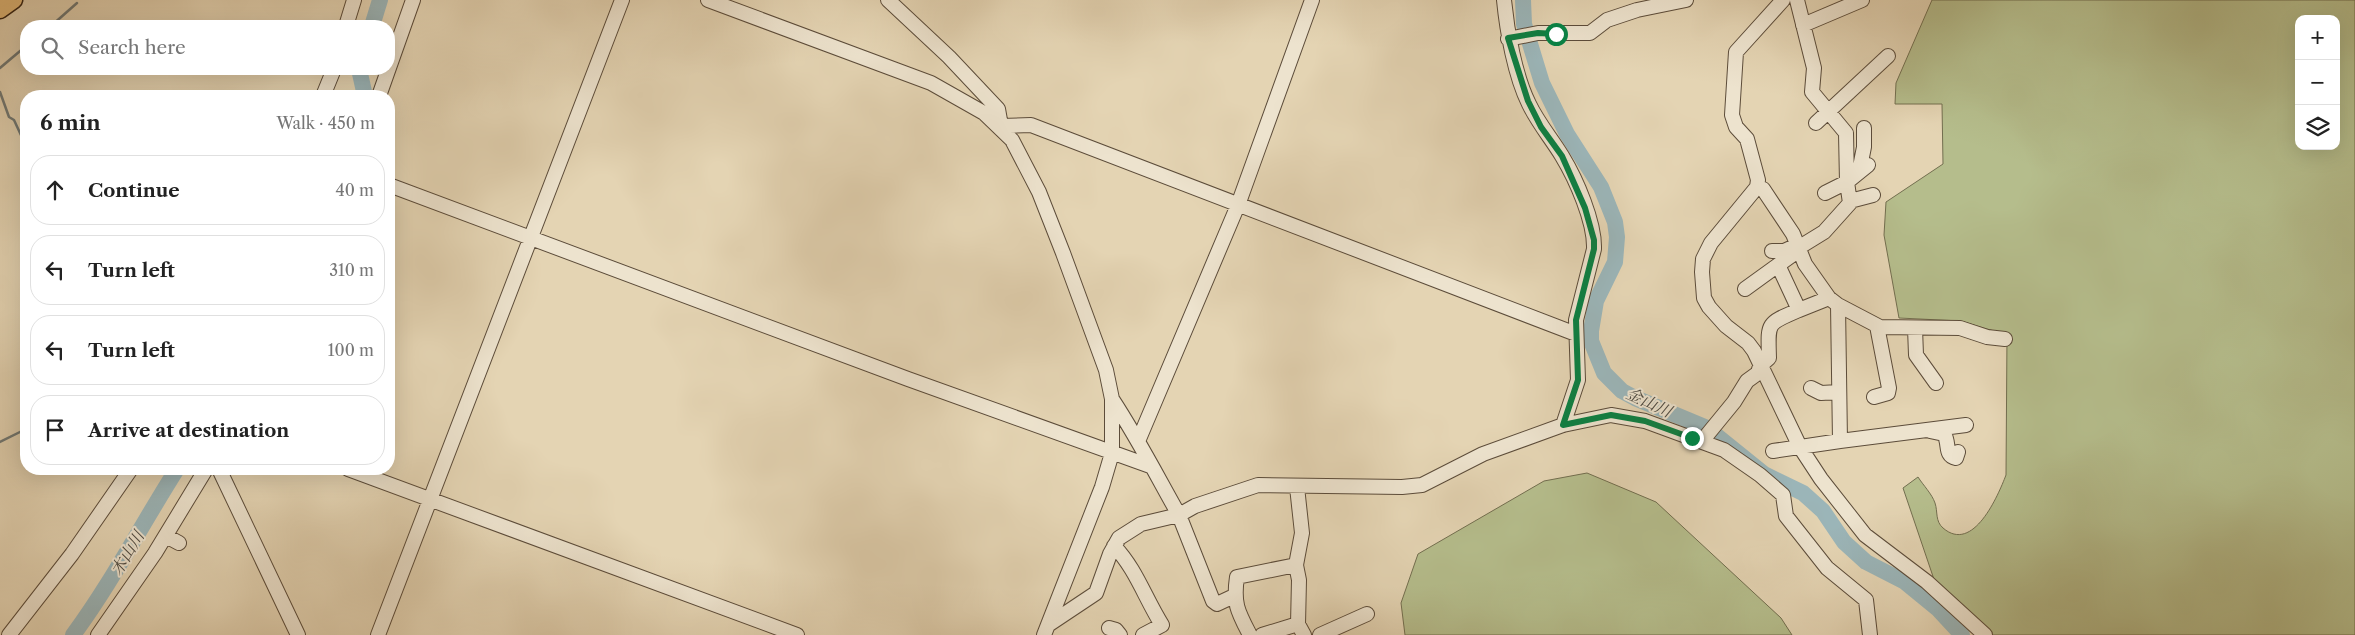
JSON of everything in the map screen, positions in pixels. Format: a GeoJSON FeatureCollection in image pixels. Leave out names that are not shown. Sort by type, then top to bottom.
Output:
{"type":"FeatureCollection","features":[{"type":"Feature","properties":{"kind":"main road"},"geometry":{"type":"LineString","coordinates":[[0,10],[14,0]]}},
{"type":"Feature","properties":{"kind":"street"},"geometry":{"type":"LineString","coordinates":[[348,20],[354,0]]}},
{"type":"Feature","properties":{"kind":"street"},"geometry":{"type":"LineString","coordinates":[[395,51],[413,0]]}},
{"type":"Feature","properties":{"kind":"street"},"geometry":{"type":"LineString","coordinates":[[378,635],[432,499],[622,0]]}},
{"type":"Feature","properties":{"kind":"street"},"geometry":{"type":"LineString","coordinates":[[708,0],[931,83],[984,113],[1000,126],[1012,140],[1039,192],[1106,370],[1112,399],[1112,453],[1102,487],[1044,632]]}},
{"type":"Feature","properties":{"kind":"street"},"geometry":{"type":"LineString","coordinates":[[888,0],[949,57],[998,109],[1000,126]]}},
{"type":"Feature","properties":{"kind":"street"},"geometry":{"type":"LineString","coordinates":[[1138,439],[1238,205],[1312,0]]}},
{"type":"Feature","properties":{"kind":"street"},"geometry":{"type":"LineString","coordinates":[[1504,0],[1528,101],[1572,176],[1585,208],[1594,240],[1594,249],[1576,320],[1578,380],[1563,425]]}},
{"type":"Feature","properties":{"kind":"street"},"geometry":{"type":"LineString","coordinates":[[1512,38],[1538,33],[1590,33],[1607,20],[1686,0]]}},
{"type":"Feature","properties":{"kind":"street"},"geometry":{"type":"LineString","coordinates":[[1783,0],[1736,52],[1732,115],[1736,127],[1749,144],[1757,171],[1757,187],[1711,243],[1703,258],[1704,298],[1708,307],[1726,326],[1748,343],[1754,351],[1800,447],[1821,479],[1865,535],[1927,582],[1985,635]]}},
{"type":"Feature","properties":{"kind":"street"},"geometry":{"type":"LineString","coordinates":[[1796,0],[1814,68],[1812,92],[1846,134],[1847,182],[1850,201]]}},
{"type":"Feature","properties":{"kind":"street"},"geometry":{"type":"LineString","coordinates":[[1803,25],[1862,0]]}},
{"type":"Feature","properties":{"kind":"street"},"geometry":{"type":"LineString","coordinates":[[1816,123],[1827,110],[1867,74],[1884,62],[1888,56]]}},
{"type":"Feature","properties":{"kind":"street"},"geometry":{"type":"LineString","coordinates":[[326,90],[332,75]]}},
{"type":"Feature","properties":{"kind":"street"},"geometry":{"type":"LineString","coordinates":[[381,90],[386,75]]}},
{"type":"Feature","properties":{"kind":"street"},"geometry":{"type":"LineString","coordinates":[[1000,126],[1031,125],[1576,334]]}},
{"type":"Feature","properties":{"kind":"street"},"geometry":{"type":"LineString","coordinates":[[1825,193],[1847,182],[1864,168],[1864,128]]}},
{"type":"Feature","properties":{"kind":"street"},"geometry":{"type":"LineString","coordinates":[[395,187],[530,239],[1150,466]]}},
{"type":"Feature","properties":{"kind":"street"},"geometry":{"type":"LineString","coordinates":[[1757,187],[1763,189],[1793,234],[1805,264],[1834,302],[1877,326],[1960,328],[1987,337],[2005,339]]}},
{"type":"Feature","properties":{"kind":"street"},"geometry":{"type":"LineString","coordinates":[[1745,288],[1778,265],[1798,248],[1824,232],[1850,201],[1873,195]]}},
{"type":"Feature","properties":{"kind":"street"},"geometry":{"type":"LineString","coordinates":[[1772,251],[1798,248]]}},
{"type":"Feature","properties":{"kind":"street"},"geometry":{"type":"LineString","coordinates":[[1778,265],[1799,310]]}},
{"type":"Feature","properties":{"kind":"street"},"geometry":{"type":"LineString","coordinates":[[1705,442],[1707,435],[1734,402],[1747,381],[1758,372],[1760,366],[1769,358],[1768,331],[1770,325],[1778,319],[1799,310],[1834,302]]}},
{"type":"Feature","properties":{"kind":"street"},"geometry":{"type":"LineString","coordinates":[[1834,302],[1840,441]]}},
{"type":"Feature","properties":{"kind":"street"},"geometry":{"type":"LineString","coordinates":[[1874,397],[1888,393],[1889,388],[1877,326]]}},
{"type":"Feature","properties":{"kind":"street"},"geometry":{"type":"LineString","coordinates":[[1915,328],[1916,356],[1936,383]]}},
{"type":"Feature","properties":{"kind":"street"},"geometry":{"type":"LineString","coordinates":[[1811,388],[1821,393],[1839,392]]}},
{"type":"Feature","properties":{"kind":"street"},"geometry":{"type":"LineString","coordinates":[[1112,399],[1138,439],[1150,466],[1179,515],[1213,601],[1217,604],[1234,596]]}},
{"type":"Feature","properties":{"kind":"street"},"geometry":{"type":"LineString","coordinates":[[1044,632],[1096,593],[1114,546],[1119,538],[1141,524],[1179,515],[1195,506],[1258,485],[1402,487],[1422,485],[1483,454],[1563,425],[1611,415],[1645,421],[1705,442],[1731,455],[1760,475],[1783,495],[1786,516],[1827,568],[1866,600],[1870,635]]}},
{"type":"Feature","properties":{"kind":"street"},"geometry":{"type":"LineString","coordinates":[[1773,451],[1966,425]]}},
{"type":"Feature","properties":{"kind":"street"},"geometry":{"type":"LineString","coordinates":[[1926,430],[1944,434],[1947,439],[1948,454],[1952,458],[1956,458],[1958,452]]}},
{"type":"Feature","properties":{"kind":"street"},"geometry":{"type":"LineString","coordinates":[[9,635],[72,554],[127,475]]}},
{"type":"Feature","properties":{"kind":"street"},"geometry":{"type":"LineString","coordinates":[[98,635],[166,536],[202,475]]}},
{"type":"Feature","properties":{"kind":"street"},"geometry":{"type":"LineString","coordinates":[[223,475],[298,635]]}},
{"type":"Feature","properties":{"kind":"street"},"geometry":{"type":"LineString","coordinates":[[365,475],[797,635]]}},
{"type":"Feature","properties":{"kind":"street"},"geometry":{"type":"LineString","coordinates":[[1262,635],[1301,629],[1300,580],[1296,565],[1302,533],[1297,486]]}},
{"type":"Feature","properties":{"kind":"street"},"geometry":{"type":"LineString","coordinates":[[166,536],[180,542]]}},
{"type":"Feature","properties":{"kind":"street"},"geometry":{"type":"LineString","coordinates":[[1114,546],[1130,562],[1149,604],[1164,630],[1144,635]]}},
{"type":"Feature","properties":{"kind":"street"},"geometry":{"type":"LineString","coordinates":[[1250,635],[1236,608],[1234,596],[1237,577],[1296,565]]}},
{"type":"Feature","properties":{"kind":"street"},"geometry":{"type":"LineString","coordinates":[[1320,635],[1367,614]]}},
{"type":"Feature","properties":{"kind":"green space"},"geometry":{"type":"Polygon","coordinates":[[[1932,0],[2355,0],[2355,635],[1979,635],[1942,603],[1903,488],[1918,477],[1934,500],[1940,525],[1954,534],[1964,534],[1983,519],[1997,496],[2006,475],[2007,335],[1961,321],[1899,318],[1884,235],[1886,202],[1943,164],[1942,104],[1895,104],[1896,83],[1932,0]]]}},
{"type":"Feature","properties":{"kind":"green space"},"geometry":{"type":"Polygon","coordinates":[[[1587,473],[1656,502],[1781,618],[1792,635],[1405,635],[1401,603],[1418,554],[1544,481],[1587,473]]]}},
{"type":"Feature","properties":{"kind":"waterway","name":"木山川"},"geometry":{"type":"LineString","coordinates":[[374,20],[380,0]]}},
{"type":"Feature","properties":{"kind":"waterway","name":"金山川"},"geometry":{"type":"LineString","coordinates":[[1523,0],[1524,24],[1542,83],[1567,134],[1601,187],[1615,222],[1617,237],[1615,262],[1596,301],[1591,331],[1591,341],[1604,373],[1622,391],[1707,428],[1764,474],[1803,493],[1823,511],[1844,542],[1866,562],[1905,582],[1938,609],[1962,635]]}},
{"type":"Feature","properties":{"kind":"waterway"},"geometry":{"type":"LineString","coordinates":[[58,20],[77,3]]}},
{"type":"Feature","properties":{"kind":"waterway"},"geometry":{"type":"LineString","coordinates":[[0,68],[20,51]]}},
{"type":"Feature","properties":{"kind":"waterway","name":"木山川"},"geometry":{"type":"LineString","coordinates":[[360,75],[364,90]]}},
{"type":"Feature","properties":{"kind":"waterway"},"geometry":{"type":"LineString","coordinates":[[0,92],[9,117],[14,120],[20,133]]}},
{"type":"Feature","properties":{"kind":"waterway"},"geometry":{"type":"LineString","coordinates":[[0,442],[20,432]]}},
{"type":"Feature","properties":{"kind":"waterway","name":"木山川"},"geometry":{"type":"LineString","coordinates":[[73,635],[114,574],[173,475]]}},
{"type":"Feature","properties":{"kind":"route"},"geometry":{"type":"LineString","coordinates":[[1556,34],[1538,33],[1508,38],[1528,101],[1541,127],[1562,156],[1572,176],[1585,208],[1594,240],[1594,249],[1576,320],[1575,342],[1578,380],[1563,425],[1611,415],[1645,421],[1692,438]]}}]}
